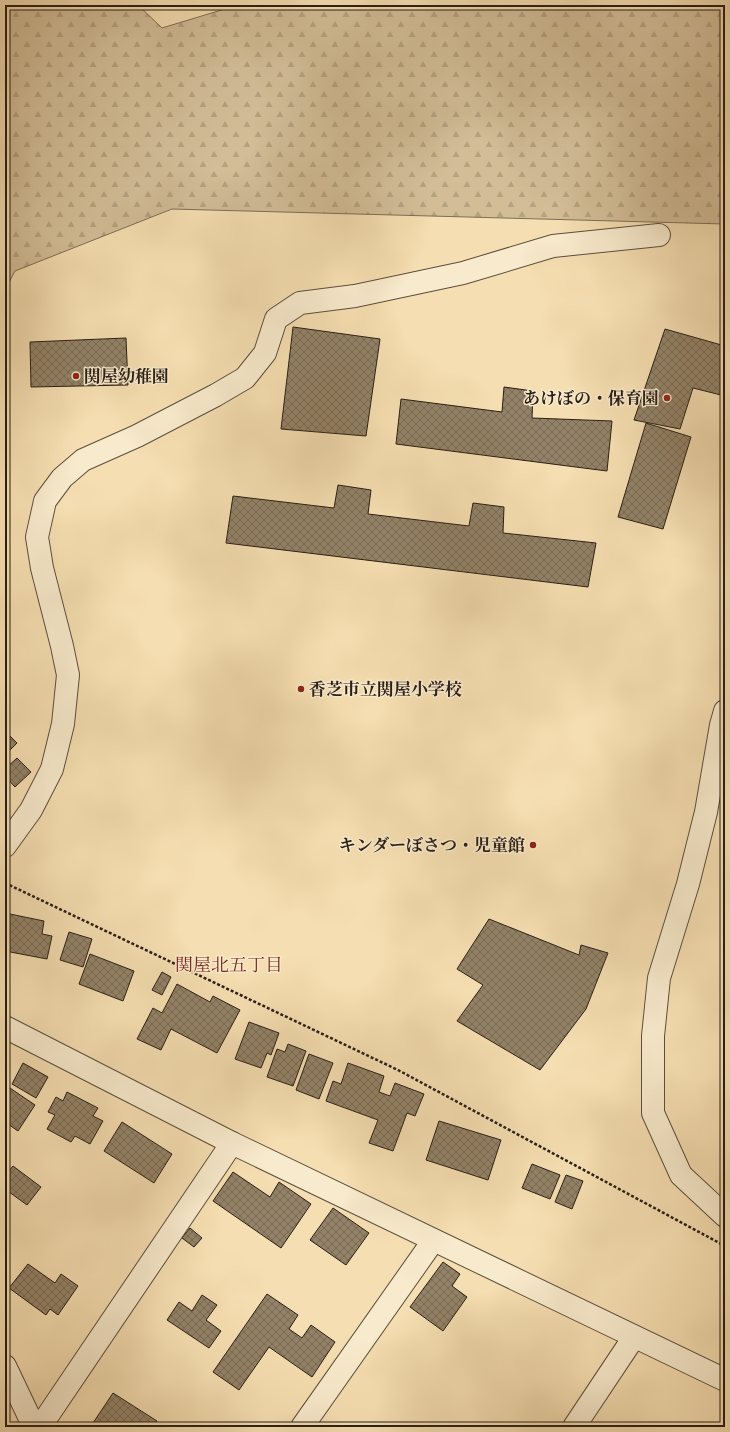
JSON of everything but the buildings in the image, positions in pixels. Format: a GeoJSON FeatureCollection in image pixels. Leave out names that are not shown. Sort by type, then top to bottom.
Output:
{"type":"FeatureCollection","features":[{"type":"Feature","properties":{"kind":"street"},"geometry":{"type":"LineString","coordinates":[[5,846],[31,810],[52,768],[63,724],[68,675],[42,568],[37,537],[45,501],[62,478],[82,460],[137,436],[216,395],[245,378],[265,353],[276,319],[300,303],[355,296],[463,273],[553,246],[659,235]]}},
{"type":"Feature","properties":{"kind":"street"},"geometry":{"type":"LineString","coordinates":[[725,711],[721,725],[706,812],[688,884],[658,978],[653,1036],[653,1113],[681,1175],[725,1216]]}},
{"type":"Feature","properties":{"kind":"street"},"geometry":{"type":"LineString","coordinates":[[5,1026],[232,1143],[725,1380]]}},
{"type":"Feature","properties":{"kind":"street"},"geometry":{"type":"LineString","coordinates":[[40,1427],[232,1143]]}},
{"type":"Feature","properties":{"kind":"street"},"geometry":{"type":"LineString","coordinates":[[302,1427],[434,1241]]}},
{"type":"Feature","properties":{"kind":"street"},"geometry":{"type":"LineString","coordinates":[[574,1427],[634,1337]]}},
{"type":"Feature","properties":{"kind":"street"},"geometry":{"type":"LineString","coordinates":[[5,1366],[34,1427]]}},
{"type":"Feature","properties":{"kind":"path"},"geometry":{"type":"LineString","coordinates":[[5,883],[398,1070],[725,1246]]}},
{"type":"Feature","properties":{"kind":"green space"},"geometry":{"type":"Polygon","coordinates":[[[5,5],[138,5],[162,28],[238,5],[725,5],[725,224],[172,209],[15,271],[5,290],[5,5]]]}},
{"type":"Feature","properties":{"kind":"place","name":"関屋幼稚園"},"geometry":{"type":"Point","coordinates":[76,376]}},
{"type":"Feature","properties":{"kind":"place","name":"あけぼの・保育園"},"geometry":{"type":"Point","coordinates":[667,398]}},
{"type":"Feature","properties":{"kind":"place","name":"香芝市立関屋小学校"},"geometry":{"type":"Point","coordinates":[301,689]}},
{"type":"Feature","properties":{"kind":"place","name":"キンダーぼさつ・児童館"},"geometry":{"type":"Point","coordinates":[533,845]}},
{"type":"Feature","properties":{"kind":"district","name":"関屋北五丁目"},"geometry":{"type":"Point","coordinates":[229,965]}}]}
